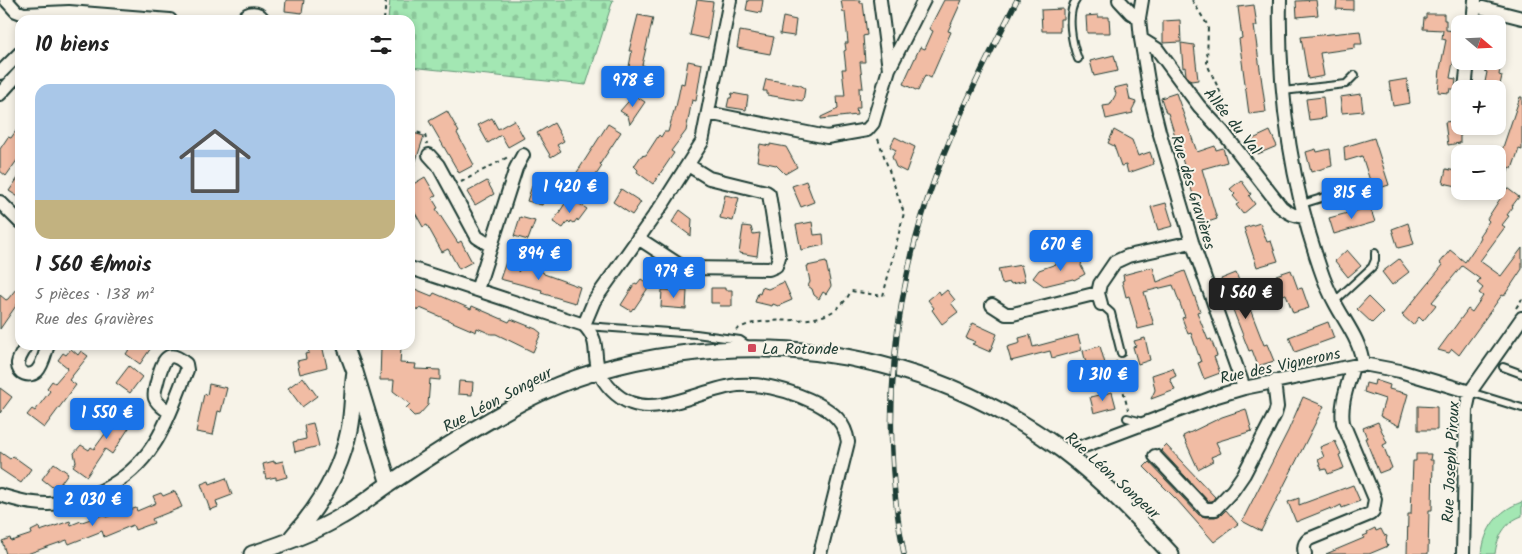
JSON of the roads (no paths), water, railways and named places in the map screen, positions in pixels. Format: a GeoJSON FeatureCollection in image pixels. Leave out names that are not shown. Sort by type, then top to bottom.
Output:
{"type":"FeatureCollection","features":[{"type":"Feature","properties":{"kind":"street"},"geometry":{"type":"LineString","coordinates":[[0,1],[5,0],[16,11],[29,15]]}},
{"type":"Feature","properties":{"kind":"street"},"geometry":{"type":"LineString","coordinates":[[584,325],[594,301],[702,142],[730,0]]}},
{"type":"Feature","properties":{"kind":"street"},"geometry":{"type":"LineString","coordinates":[[880,0],[890,69]]}},
{"type":"Feature","properties":{"kind":"street"},"geometry":{"type":"LineString","coordinates":[[708,113],[827,137],[867,130],[873,123],[890,69],[924,0]]}},
{"type":"Feature","properties":{"kind":"street"},"geometry":{"type":"LineString","coordinates":[[1119,0],[1139,18]]}},
{"type":"Feature","properties":{"kind":"street","name":"Rue des Gravières"},"geometry":{"type":"LineString","coordinates":[[1142,0],[1139,18],[1151,99],[1192,242],[1244,388]]}},
{"type":"Feature","properties":{"kind":"street"},"geometry":{"type":"LineString","coordinates":[[1280,0],[1279,30],[1283,92],[1296,176],[1304,211],[1319,265],[1334,302],[1360,346],[1358,365],[1342,403],[1343,423],[1375,499],[1375,507],[1370,514],[1305,542],[1305,554]]}},
{"type":"Feature","properties":{"kind":"street"},"geometry":{"type":"LineString","coordinates":[[1475,3],[1522,18]]}},
{"type":"Feature","properties":{"kind":"street","name":"Allée du Val"},"geometry":{"type":"LineString","coordinates":[[1141,39],[1157,49],[1199,106],[1219,128],[1282,208],[1296,216],[1304,211]]}},
{"type":"Feature","properties":{"kind":"street"},"geometry":{"type":"LineString","coordinates":[[0,73],[15,58]]}},
{"type":"Feature","properties":{"kind":"street"},"geometry":{"type":"LineString","coordinates":[[0,94],[15,78]]}},
{"type":"Feature","properties":{"kind":"street"},"geometry":{"type":"LineString","coordinates":[[477,290],[516,168],[523,155]]}},
{"type":"Feature","properties":{"kind":"street"},"geometry":{"type":"LineString","coordinates":[[429,156],[438,165],[478,237],[491,246]]}},
{"type":"Feature","properties":{"kind":"street"},"geometry":{"type":"LineString","coordinates":[[638,238],[684,268],[770,269],[776,266],[779,257],[769,194],[709,178],[688,165]]}},
{"type":"Feature","properties":{"kind":"street"},"geometry":{"type":"LineString","coordinates":[[0,202],[15,217]]}},
{"type":"Feature","properties":{"kind":"street"},"geometry":{"type":"LineString","coordinates":[[992,305],[1006,314],[1013,314],[1099,299],[1100,284],[1109,269],[1120,258],[1192,242]]}},
{"type":"Feature","properties":{"kind":"street"},"geometry":{"type":"LineString","coordinates":[[415,270],[584,325],[594,338],[599,371],[614,392],[629,403],[639,406],[657,406],[727,387],[745,385],[768,388],[797,396],[835,415],[844,425],[848,442],[820,554]]}},
{"type":"Feature","properties":{"kind":"street"},"geometry":{"type":"LineString","coordinates":[[1470,392],[1522,318]]}},
{"type":"Feature","properties":{"kind":"street","name":"Rue Léon Songeur"},"geometry":{"type":"LineString","coordinates":[[252,554],[286,543],[342,517],[456,441],[522,402],[552,388],[599,371],[660,356],[719,349],[752,348],[804,350],[883,365],[922,377],[989,405],[1032,430],[1064,452],[1119,499],[1171,554]]}},
{"type":"Feature","properties":{"kind":"street"},"geometry":{"type":"LineString","coordinates":[[24,350],[18,361],[19,369],[22,373],[28,375],[40,368],[46,350]]}},
{"type":"Feature","properties":{"kind":"street"},"geometry":{"type":"LineString","coordinates":[[347,350],[389,484]]}},
{"type":"Feature","properties":{"kind":"street","name":"Rue des Vignerons"},"geometry":{"type":"LineString","coordinates":[[1064,452],[1087,446],[1217,396],[1244,388],[1358,365]]}},
{"type":"Feature","properties":{"kind":"street","name":"Rue Joseph Piroux"},"geometry":{"type":"LineString","coordinates":[[1358,365],[1400,371],[1470,392],[1466,411],[1462,554]]}},
{"type":"Feature","properties":{"kind":"street"},"geometry":{"type":"LineString","coordinates":[[286,543],[307,521],[325,492],[341,458],[349,430],[355,372]]}},
{"type":"Feature","properties":{"kind":"street"},"geometry":{"type":"LineString","coordinates":[[1155,456],[1205,509],[1215,509],[1233,490],[1244,474],[1275,414],[1274,381]]}},
{"type":"Feature","properties":{"kind":"street"},"geometry":{"type":"LineString","coordinates":[[0,496],[49,504],[83,498],[105,489],[126,475],[149,452],[156,442],[169,412]]}},
{"type":"Feature","properties":{"kind":"lane"},"geometry":{"type":"LineString","coordinates":[[1076,0],[1071,12],[1073,42],[1078,59]]}},
{"type":"Feature","properties":{"kind":"lane"},"geometry":{"type":"LineString","coordinates":[[1283,92],[1346,84],[1355,75]]}},
{"type":"Feature","properties":{"kind":"lane"},"geometry":{"type":"LineString","coordinates":[[1304,211],[1328,196],[1338,186]]}},
{"type":"Feature","properties":{"kind":"lane"},"geometry":{"type":"LineString","coordinates":[[1334,302],[1372,267],[1375,253]]}},
{"type":"Feature","properties":{"kind":"lane"},"geometry":{"type":"LineString","coordinates":[[1099,299],[1111,313],[1121,353]]}},
{"type":"Feature","properties":{"kind":"lane"},"geometry":{"type":"LineString","coordinates":[[584,325],[726,338],[740,340],[752,348]]}},
{"type":"Feature","properties":{"kind":"lane"},"geometry":{"type":"LineString","coordinates":[[1503,368],[1522,374]]}},
{"type":"Feature","properties":{"kind":"lane"},"geometry":{"type":"LineString","coordinates":[[1470,392],[1522,408]]}},
{"type":"Feature","properties":{"kind":"lane"},"geometry":{"type":"LineString","coordinates":[[1128,418],[1143,424]]}},
{"type":"Feature","properties":{"kind":"railway"},"geometry":{"type":"LineString","coordinates":[[904,554],[896,506],[892,458],[892,410],[894,362],[900,314],[909,267],[921,220],[954,130],[1017,0]]}},
{"type":"Feature","properties":{"kind":"place","name":"La Rotonde"},"geometry":{"type":"Point","coordinates":[752,348]}}]}
